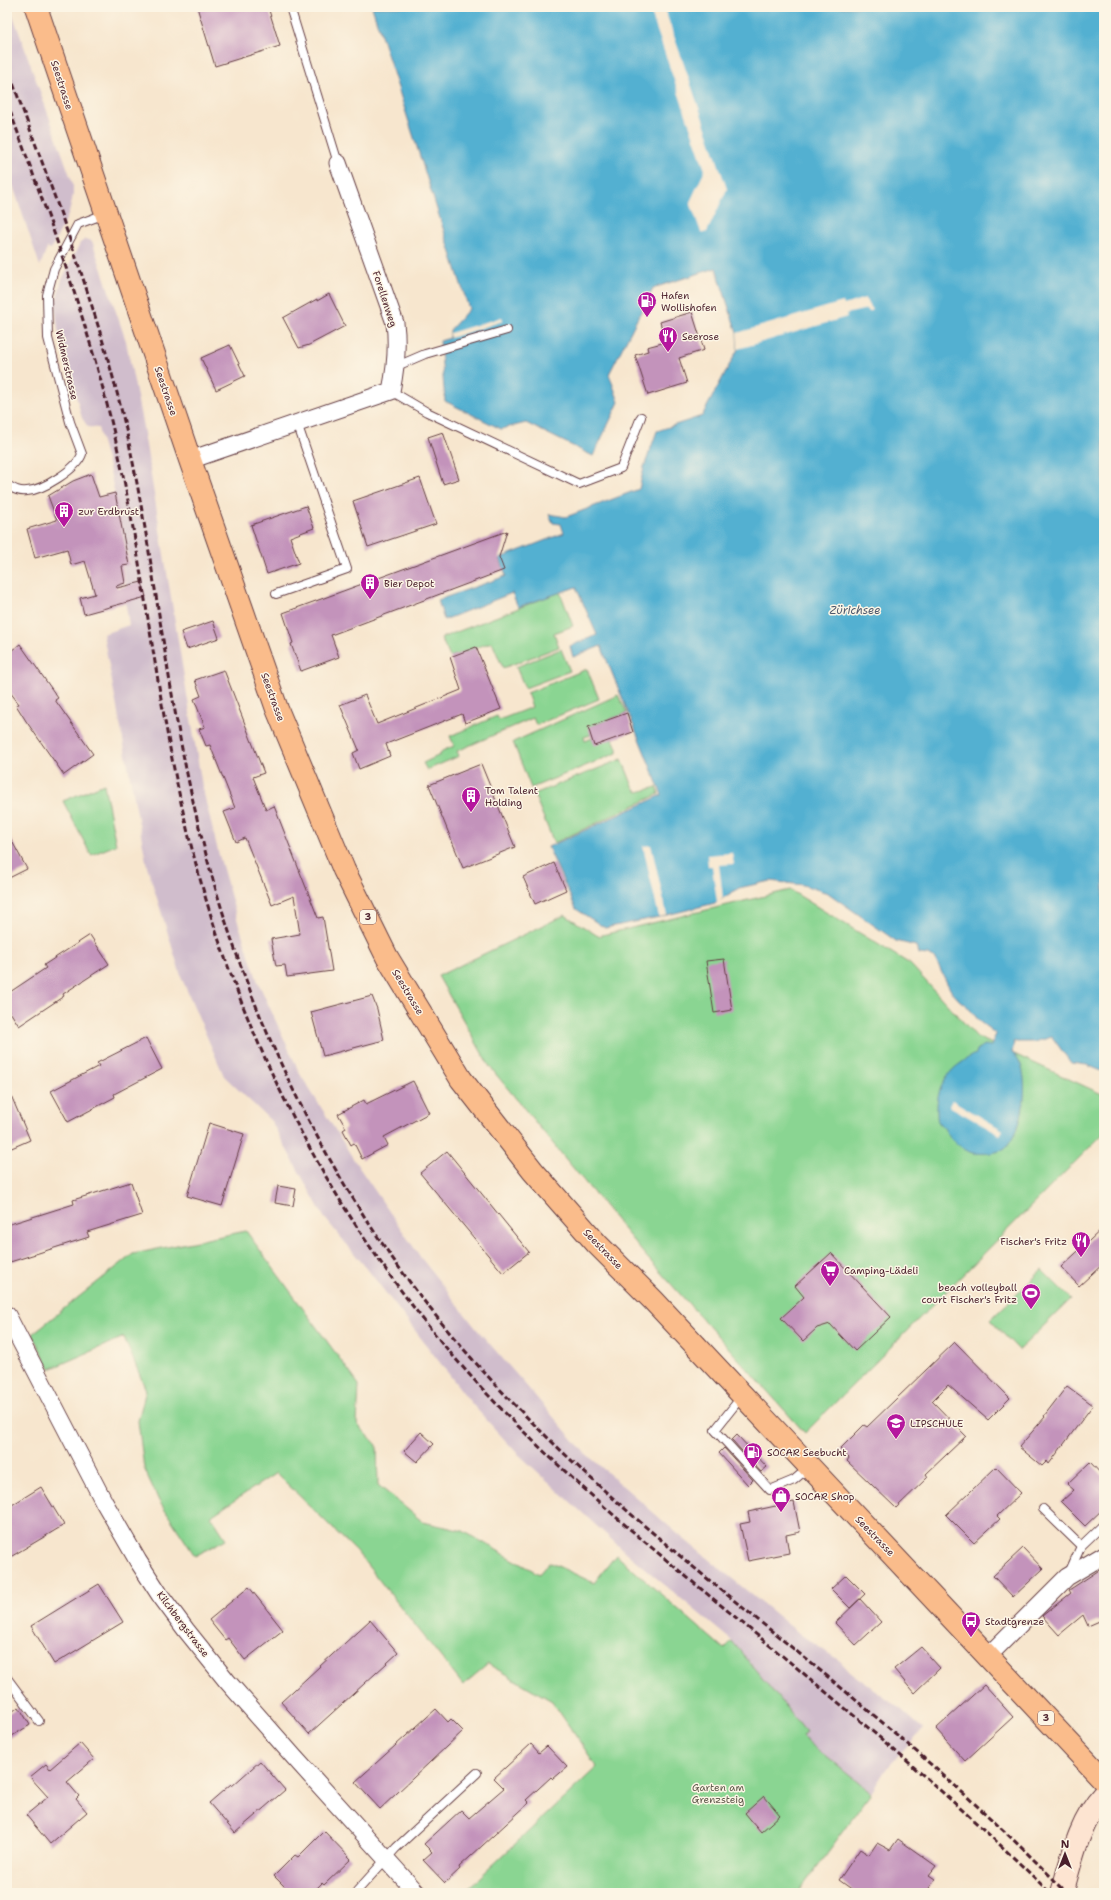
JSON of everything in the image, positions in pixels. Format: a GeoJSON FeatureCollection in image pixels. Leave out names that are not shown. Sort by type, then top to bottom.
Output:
{"type":"FeatureCollection","features":[{"type":"Feature","properties":{"kind":"main road","name":"Seestrasse"},"geometry":{"type":"LineString","coordinates":[[36,7],[190,460],[277,709],[344,870],[387,957],[413,1001],[461,1080],[533,1171],[597,1244],[654,1300],[742,1396],[1104,1780]]}},
{"type":"Feature","properties":{"kind":"street","name":"Forellenweg"},"geometry":{"type":"LineString","coordinates":[[338,163],[395,323],[398,344],[396,366],[391,391]]}},
{"type":"Feature","properties":{"kind":"street"},"geometry":{"type":"LineString","coordinates":[[190,460],[391,391]]}},
{"type":"Feature","properties":{"kind":"street","name":"Kilchbergstrasse"},"geometry":{"type":"LineString","coordinates":[[7,1315],[104,1502],[160,1595],[227,1681],[417,1893]]}},
{"type":"Feature","properties":{"kind":"street"},"geometry":{"type":"LineString","coordinates":[[988,1656],[1067,1577],[1104,1555]]}},
{"type":"Feature","properties":{"kind":"street"},"geometry":{"type":"LineString","coordinates":[[1062,1893],[1075,1846],[1084,1822],[1104,1795]]}},
{"type":"Feature","properties":{"kind":"lane","name":"Forellenweg"},"geometry":{"type":"LineString","coordinates":[[290,7],[338,163]]}},
{"type":"Feature","properties":{"kind":"lane","name":"Widmerstrasse"},"geometry":{"type":"LineString","coordinates":[[7,485],[18,491],[29,491],[40,487],[66,473],[80,461],[82,454],[70,422],[48,338],[46,295],[54,269],[78,224],[106,214]]}},
{"type":"Feature","properties":{"kind":"lane"},"geometry":{"type":"LineString","coordinates":[[396,366],[425,354],[507,330]]}},
{"type":"Feature","properties":{"kind":"lane"},"geometry":{"type":"LineString","coordinates":[[391,391],[427,412],[579,484],[621,468],[641,417]]}},
{"type":"Feature","properties":{"kind":"lane"},"geometry":{"type":"LineString","coordinates":[[276,594],[347,569],[297,423]]}},
{"type":"Feature","properties":{"kind":"lane"},"geometry":{"type":"LineString","coordinates":[[742,1396],[715,1430],[770,1490],[794,1480],[809,1466]]}},
{"type":"Feature","properties":{"kind":"lane"},"geometry":{"type":"LineString","coordinates":[[1043,1509],[1081,1546]]}},
{"type":"Feature","properties":{"kind":"lane"},"geometry":{"type":"LineString","coordinates":[[1067,1577],[1081,1546],[1104,1524]]}},
{"type":"Feature","properties":{"kind":"lane"},"geometry":{"type":"LineString","coordinates":[[7,1678],[39,1721]]}},
{"type":"Feature","properties":{"kind":"lane"},"geometry":{"type":"LineString","coordinates":[[356,1891],[386,1859],[477,1773]]}},
{"type":"Feature","properties":{"kind":"shaded area"},"geometry":{"type":"Polygon","coordinates":[[[7,7],[10,7],[73,184],[73,195],[69,213],[51,249],[47,248],[40,266],[7,168],[7,7]]]}},
{"type":"Feature","properties":{"kind":"shaded area"},"geometry":{"type":"Polygon","coordinates":[[[86,239],[92,241],[126,341],[143,427],[202,786],[219,855],[238,922],[258,982],[300,1074],[356,1163],[421,1258],[475,1327],[584,1452],[679,1535],[801,1635],[840,1661],[850,1672],[896,1705],[923,1729],[888,1766],[871,1793],[801,1737],[806,1732],[732,1641],[624,1551],[516,1452],[472,1404],[368,1270],[324,1217],[271,1121],[224,1076],[182,979],[147,866],[103,634],[129,625],[123,587],[126,585],[123,566],[130,564],[109,467],[98,428],[88,427],[82,418],[58,329],[55,305],[62,280],[80,243],[86,239]]]}},
{"type":"Feature","properties":{"kind":"green space"},"geometry":{"type":"Polygon","coordinates":[[[560,592],[573,626],[554,633],[559,647],[503,668],[492,642],[450,657],[441,638],[560,592]]]}},
{"type":"Feature","properties":{"kind":"green space"},"geometry":{"type":"Polygon","coordinates":[[[561,649],[570,671],[525,688],[516,667],[561,649]]]}},
{"type":"Feature","properties":{"kind":"green space"},"geometry":{"type":"Polygon","coordinates":[[[587,669],[599,699],[536,725],[533,718],[457,751],[459,756],[427,770],[423,763],[440,755],[442,751],[454,746],[450,736],[497,716],[499,720],[532,707],[527,693],[587,669]]]}},
{"type":"Feature","properties":{"kind":"green space"},"geometry":{"type":"Polygon","coordinates":[[[618,695],[627,713],[588,727],[591,735],[584,737],[585,741],[592,738],[613,739],[617,748],[617,753],[531,788],[513,742],[618,695]]]}},
{"type":"Feature","properties":{"kind":"green space"},"geometry":{"type":"Polygon","coordinates":[[[622,759],[634,789],[638,792],[657,787],[659,794],[554,843],[534,794],[622,759]]]}},
{"type":"Feature","properties":{"kind":"green space"},"geometry":{"type":"Polygon","coordinates":[[[104,784],[116,845],[91,855],[63,801],[104,784]]]}},
{"type":"Feature","properties":{"kind":"green space"},"geometry":{"type":"Polygon","coordinates":[[[790,890],[910,964],[977,1037],[1104,1095],[1104,1133],[805,1433],[644,1254],[490,1067],[438,976],[565,915],[598,936],[790,890]]]}},
{"type":"Feature","properties":{"kind":"green space","name":"Garten am Grenzsteig"},"geometry":{"type":"Polygon","coordinates":[[[246,1231],[359,1385],[357,1424],[377,1445],[378,1485],[423,1522],[463,1531],[539,1574],[549,1562],[594,1583],[616,1555],[724,1649],[732,1641],[806,1732],[802,1737],[871,1793],[798,1893],[463,1893],[597,1767],[552,1701],[488,1664],[463,1685],[356,1551],[276,1473],[211,1516],[226,1539],[195,1556],[159,1501],[144,1468],[138,1421],[146,1390],[124,1337],[50,1369],[32,1334],[133,1254],[246,1231]]]}},
{"type":"Feature","properties":{"kind":"green space","name":"beach volleyball court Fischer's Fritz"},"geometry":{"type":"Polygon","coordinates":[[[1042,1270],[1071,1299],[1019,1350],[990,1320],[1042,1270]]]}},
{"type":"Feature","properties":{"kind":"water","name":"Zürichsee"},"geometry":{"type":"Polygon","coordinates":[[[372,7],[1104,7],[1104,1072],[1087,1065],[1071,1063],[1052,1037],[1034,1042],[1014,1042],[1012,1053],[1019,1060],[1023,1071],[1024,1100],[1017,1129],[1012,1141],[1002,1150],[985,1153],[969,1152],[951,1139],[937,1119],[938,1098],[942,1084],[946,1078],[955,1067],[976,1054],[977,1049],[985,1045],[991,1046],[996,1034],[980,1022],[967,1006],[951,991],[935,959],[929,955],[918,954],[916,946],[896,941],[828,893],[803,885],[770,881],[739,888],[715,903],[659,917],[605,928],[576,909],[548,847],[662,795],[601,646],[573,657],[570,646],[597,635],[576,587],[518,607],[512,593],[444,620],[438,600],[506,576],[500,558],[564,533],[561,524],[553,523],[549,514],[566,517],[639,489],[644,467],[657,431],[702,416],[738,349],[737,333],[716,268],[653,288],[609,374],[619,402],[593,456],[526,423],[501,429],[445,401],[440,341],[450,338],[450,330],[469,309],[372,7]]]}},
{"type":"Feature","properties":{"kind":"pier"},"geometry":{"type":"Polygon","coordinates":[[[649,7],[664,7],[727,189],[707,232],[704,233],[701,232],[690,202],[705,170],[649,7]]]}},
{"type":"Feature","properties":{"kind":"pier"},"geometry":{"type":"Polygon","coordinates":[[[865,298],[873,310],[869,312],[867,309],[846,314],[847,317],[738,349],[737,333],[843,302],[844,305],[865,298]]]}},
{"type":"Feature","properties":{"kind":"pier"},"geometry":{"type":"Polygon","coordinates":[[[502,317],[503,321],[450,338],[450,333],[502,317]]]}},
{"type":"Feature","properties":{"kind":"pier"},"geometry":{"type":"Polygon","coordinates":[[[651,845],[667,915],[659,917],[643,846],[651,845]]]}},
{"type":"Feature","properties":{"kind":"pier"},"geometry":{"type":"Polygon","coordinates":[[[732,853],[734,864],[719,865],[723,898],[717,902],[712,866],[708,866],[707,855],[732,853]]]}},
{"type":"Feature","properties":{"kind":"pier"},"geometry":{"type":"Polygon","coordinates":[[[952,1100],[1003,1130],[1000,1135],[949,1106],[952,1100]]]}},
{"type":"Feature","properties":{"kind":"building"},"geometry":{"type":"Polygon","coordinates":[[[197,7],[268,7],[280,46],[215,66],[197,7]]]}},
{"type":"Feature","properties":{"kind":"building"},"geometry":{"type":"Polygon","coordinates":[[[329,294],[345,326],[309,345],[299,348],[283,318],[329,294]]]}},
{"type":"Feature","properties":{"kind":"building","name":"Seerose"},"geometry":{"type":"Polygon","coordinates":[[[692,312],[704,350],[679,358],[687,383],[648,395],[635,355],[648,351],[647,347],[666,342],[660,322],[692,312]]]}},
{"type":"Feature","properties":{"kind":"building"},"geometry":{"type":"Polygon","coordinates":[[[230,345],[245,376],[216,390],[201,358],[230,345]]]}},
{"type":"Feature","properties":{"kind":"building"},"geometry":{"type":"Polygon","coordinates":[[[443,432],[459,479],[443,484],[428,437],[443,432]]]}},
{"type":"Feature","properties":{"kind":"building"},"geometry":{"type":"Polygon","coordinates":[[[91,474],[99,497],[115,493],[129,565],[122,566],[125,583],[116,586],[117,588],[142,582],[146,597],[84,614],[80,598],[95,594],[85,561],[71,565],[67,549],[35,558],[27,529],[57,520],[48,496],[73,481],[91,474]]]}},
{"type":"Feature","properties":{"kind":"building"},"geometry":{"type":"Polygon","coordinates":[[[420,478],[436,524],[368,547],[353,501],[420,478]]]}},
{"type":"Feature","properties":{"kind":"building"},"geometry":{"type":"Polygon","coordinates":[[[306,506],[314,528],[290,537],[299,563],[267,574],[251,525],[306,506]]]}},
{"type":"Feature","properties":{"kind":"building"},"geometry":{"type":"Polygon","coordinates":[[[507,531],[499,557],[504,570],[331,635],[339,657],[301,671],[291,644],[293,643],[283,613],[507,531]]]}},
{"type":"Feature","properties":{"kind":"building"},"geometry":{"type":"Polygon","coordinates":[[[213,621],[219,638],[187,649],[181,632],[213,621]]]}},
{"type":"Feature","properties":{"kind":"building"},"geometry":{"type":"Polygon","coordinates":[[[20,644],[58,698],[55,700],[93,754],[64,775],[26,721],[16,705],[19,704],[7,688],[7,654],[20,644]]]}},
{"type":"Feature","properties":{"kind":"building"},"geometry":{"type":"Polygon","coordinates":[[[476,647],[501,709],[465,723],[462,714],[386,744],[390,756],[359,769],[353,753],[359,750],[340,705],[365,695],[377,724],[461,690],[450,657],[476,647]]]}},
{"type":"Feature","properties":{"kind":"building"},"geometry":{"type":"Polygon","coordinates":[[[224,670],[264,773],[253,777],[266,810],[274,806],[318,918],[323,917],[332,971],[287,977],[285,965],[276,966],[271,939],[300,934],[294,896],[272,905],[245,838],[236,842],[224,812],[235,808],[210,745],[206,746],[199,729],[205,727],[194,699],[201,696],[195,680],[224,670]]]}},
{"type":"Feature","properties":{"kind":"building"},"geometry":{"type":"Polygon","coordinates":[[[627,713],[633,732],[594,746],[588,727],[627,713]]]}},
{"type":"Feature","properties":{"kind":"building","name":"Tom Talent Holding"},"geometry":{"type":"Polygon","coordinates":[[[481,764],[515,847],[463,868],[429,785],[481,764]]]}},
{"type":"Feature","properties":{"kind":"building"},"geometry":{"type":"Polygon","coordinates":[[[7,832],[27,869],[7,879],[7,832]]]}},
{"type":"Feature","properties":{"kind":"building"},"geometry":{"type":"Polygon","coordinates":[[[554,863],[566,890],[535,904],[523,877],[554,863]]]}},
{"type":"Feature","properties":{"kind":"building"},"geometry":{"type":"Polygon","coordinates":[[[90,935],[109,964],[63,994],[64,996],[19,1026],[7,1007],[7,994],[46,968],[44,965],[90,935]]]}},
{"type":"Feature","properties":{"kind":"building"},"geometry":{"type":"Polygon","coordinates":[[[724,959],[732,1010],[714,1013],[706,961],[724,959]]]}},
{"type":"Feature","properties":{"kind":"building"},"geometry":{"type":"Polygon","coordinates":[[[372,996],[377,1009],[384,1040],[323,1056],[311,1012],[372,996]]]}},
{"type":"Feature","properties":{"kind":"building"},"geometry":{"type":"Polygon","coordinates":[[[146,1038],[162,1069],[114,1094],[115,1097],[68,1122],[51,1091],[99,1066],[97,1063],[146,1038]]]}},
{"type":"Feature","properties":{"kind":"building"},"geometry":{"type":"Polygon","coordinates":[[[413,1081],[429,1113],[384,1137],[388,1145],[362,1159],[354,1143],[351,1145],[343,1130],[346,1128],[338,1114],[364,1100],[366,1104],[413,1081]]]}},
{"type":"Feature","properties":{"kind":"building"},"geometry":{"type":"Polygon","coordinates":[[[7,1086],[30,1140],[7,1150],[7,1086]]]}},
{"type":"Feature","properties":{"kind":"building"},"geometry":{"type":"Polygon","coordinates":[[[209,1123],[244,1134],[222,1206],[187,1196],[209,1123]]]}},
{"type":"Feature","properties":{"kind":"building"},"geometry":{"type":"Polygon","coordinates":[[[447,1151],[529,1252],[503,1273],[420,1173],[447,1151]]]}},
{"type":"Feature","properties":{"kind":"building"},"geometry":{"type":"Polygon","coordinates":[[[131,1182],[142,1215],[87,1232],[89,1237],[7,1263],[7,1225],[74,1204],[73,1200],[131,1182]]]}},
{"type":"Feature","properties":{"kind":"building"},"geometry":{"type":"Polygon","coordinates":[[[278,1186],[296,1189],[293,1206],[275,1203],[278,1186]]]}},
{"type":"Feature","properties":{"kind":"building"},"geometry":{"type":"Polygon","coordinates":[[[1104,1227],[1104,1263],[1079,1286],[1061,1267],[1104,1227]]]}},
{"type":"Feature","properties":{"kind":"building"},"geometry":{"type":"Polygon","coordinates":[[[831,1253],[891,1317],[855,1351],[830,1324],[817,1328],[803,1341],[781,1318],[804,1297],[795,1286],[831,1253]]]}},
{"type":"Feature","properties":{"kind":"building"},"geometry":{"type":"Polygon","coordinates":[[[955,1342],[1010,1398],[988,1420],[948,1385],[932,1401],[966,1436],[926,1474],[928,1477],[896,1508],[847,1461],[849,1458],[840,1449],[864,1425],[867,1427],[955,1342]]]}},
{"type":"Feature","properties":{"kind":"building"},"geometry":{"type":"Polygon","coordinates":[[[1067,1386],[1093,1405],[1049,1464],[1047,1461],[1042,1466],[1019,1447],[1045,1417],[1044,1416],[1067,1386]]]}},
{"type":"Feature","properties":{"kind":"building"},"geometry":{"type":"Polygon","coordinates":[[[421,1432],[434,1444],[417,1462],[404,1451],[421,1432]]]}},
{"type":"Feature","properties":{"kind":"building"},"geometry":{"type":"Polygon","coordinates":[[[737,1435],[767,1467],[761,1472],[732,1440],[737,1435]]]}},
{"type":"Feature","properties":{"kind":"building"},"geometry":{"type":"Polygon","coordinates":[[[724,1448],[753,1480],[748,1485],[719,1453],[724,1448]]]}},
{"type":"Feature","properties":{"kind":"building"},"geometry":{"type":"Polygon","coordinates":[[[1090,1462],[1104,1477],[1104,1508],[1085,1526],[1061,1502],[1074,1490],[1067,1484],[1090,1462]]]}},
{"type":"Feature","properties":{"kind":"building"},"geometry":{"type":"Polygon","coordinates":[[[996,1467],[1021,1493],[997,1516],[1000,1519],[974,1543],[946,1515],[996,1467]]]}},
{"type":"Feature","properties":{"kind":"building"},"geometry":{"type":"Polygon","coordinates":[[[41,1487],[64,1525],[7,1559],[7,1508],[41,1487]]]}},
{"type":"Feature","properties":{"kind":"building"},"geometry":{"type":"Polygon","coordinates":[[[794,1502],[800,1532],[786,1535],[789,1553],[748,1561],[740,1524],[750,1522],[748,1512],[794,1502]]]}},
{"type":"Feature","properties":{"kind":"building"},"geometry":{"type":"Polygon","coordinates":[[[1023,1548],[1043,1569],[1013,1597],[993,1576],[1023,1548]]]}},
{"type":"Feature","properties":{"kind":"building"},"geometry":{"type":"Polygon","coordinates":[[[1104,1567],[1104,1619],[1088,1626],[1083,1615],[1059,1635],[1042,1616],[1071,1593],[1069,1590],[1104,1567]]]}},
{"type":"Feature","properties":{"kind":"building"},"geometry":{"type":"Polygon","coordinates":[[[846,1575],[865,1594],[850,1608],[831,1589],[846,1575]]]}},
{"type":"Feature","properties":{"kind":"building"},"geometry":{"type":"Polygon","coordinates":[[[99,1584],[123,1622],[54,1664],[31,1626],[99,1584]]]}},
{"type":"Feature","properties":{"kind":"building"},"geometry":{"type":"Polygon","coordinates":[[[249,1587],[283,1630],[245,1660],[228,1638],[225,1640],[209,1620],[249,1587]]]}},
{"type":"Feature","properties":{"kind":"building"},"geometry":{"type":"Polygon","coordinates":[[[860,1599],[881,1622],[856,1645],[835,1623],[860,1599]]]}},
{"type":"Feature","properties":{"kind":"building"},"geometry":{"type":"Polygon","coordinates":[[[370,1620],[398,1653],[309,1734],[281,1702],[370,1620]]]}},
{"type":"Feature","properties":{"kind":"building"},"geometry":{"type":"Polygon","coordinates":[[[921,1647],[940,1668],[914,1693],[894,1669],[921,1647]]]}},
{"type":"Feature","properties":{"kind":"building"},"geometry":{"type":"Polygon","coordinates":[[[984,1685],[1013,1717],[965,1761],[936,1729],[984,1685]]]}},
{"type":"Feature","properties":{"kind":"building"},"geometry":{"type":"Polygon","coordinates":[[[19,1707],[30,1725],[7,1739],[7,1715],[19,1707]]]}},
{"type":"Feature","properties":{"kind":"building"},"geometry":{"type":"Polygon","coordinates":[[[436,1709],[448,1722],[451,1719],[463,1731],[380,1809],[355,1782],[436,1709]]]}},
{"type":"Feature","properties":{"kind":"building"},"geometry":{"type":"Polygon","coordinates":[[[80,1743],[94,1759],[67,1782],[79,1796],[76,1799],[87,1812],[50,1844],[26,1815],[48,1797],[30,1777],[46,1764],[50,1769],[80,1743]]]}},
{"type":"Feature","properties":{"kind":"building"},"geometry":{"type":"Polygon","coordinates":[[[531,1744],[539,1753],[547,1746],[567,1767],[553,1779],[551,1777],[526,1800],[529,1803],[459,1867],[460,1869],[445,1883],[423,1860],[432,1852],[424,1844],[461,1810],[469,1818],[504,1788],[494,1778],[531,1744]]]}},
{"type":"Feature","properties":{"kind":"building"},"geometry":{"type":"Polygon","coordinates":[[[260,1761],[285,1790],[235,1833],[209,1803],[231,1784],[232,1786],[260,1761]]]}},
{"type":"Feature","properties":{"kind":"building"},"geometry":{"type":"Polygon","coordinates":[[[764,1796],[780,1815],[761,1832],[745,1813],[764,1796]]]}},
{"type":"Feature","properties":{"kind":"building"},"geometry":{"type":"Polygon","coordinates":[[[324,1831],[351,1859],[324,1885],[322,1883],[312,1893],[291,1893],[274,1876],[295,1855],[298,1857],[324,1831]]]}},
{"type":"Feature","properties":{"kind":"building"},"geometry":{"type":"Polygon","coordinates":[[[898,1839],[936,1866],[929,1875],[935,1879],[926,1893],[857,1893],[839,1880],[860,1849],[869,1855],[877,1843],[890,1850],[898,1839]]]}},
{"type":"Feature","properties":{"kind":"railway"},"geometry":{"type":"LineString","coordinates":[[7,67],[58,206],[90,300],[118,395],[138,488],[175,712],[193,801],[210,868],[230,934],[253,999],[280,1062],[310,1123],[344,1183],[381,1241],[421,1297],[465,1351],[511,1401],[560,1450],[715,1585],[854,1698],[917,1752],[1008,1835],[1067,1893]]}},
{"type":"Feature","properties":{"kind":"railway"},"geometry":{"type":"LineString","coordinates":[[7,103],[67,271],[106,399],[125,486],[170,749],[196,864],[217,934],[242,1002],[270,1069],[302,1135],[339,1198],[378,1259],[422,1318],[456,1360],[530,1438],[569,1475],[651,1547],[935,1785],[1050,1893]]}},
{"type":"Feature","properties":{"kind":"place","name":"Hafen Wollishofen"},"geometry":{"type":"Point","coordinates":[647,318]}},
{"type":"Feature","properties":{"kind":"place","name":"Seerose"},"geometry":{"type":"Point","coordinates":[668,353]}},
{"type":"Feature","properties":{"kind":"place","name":"zur Erdbrust"},"geometry":{"type":"Point","coordinates":[64,528]}},
{"type":"Feature","properties":{"kind":"place","name":"Bier Depot"},"geometry":{"type":"Point","coordinates":[370,600]}},
{"type":"Feature","properties":{"kind":"place","name":"Tom Talent Holding"},"geometry":{"type":"Point","coordinates":[471,813]}},
{"type":"Feature","properties":{"kind":"place","name":"Fischer's Fritz"},"geometry":{"type":"Point","coordinates":[1081,1258]}},
{"type":"Feature","properties":{"kind":"place","name":"Camping-Lädeli"},"geometry":{"type":"Point","coordinates":[830,1287]}},
{"type":"Feature","properties":{"kind":"place","name":"beach volleyball court Fischer's Fritz"},"geometry":{"type":"Point","coordinates":[1031,1310]}},
{"type":"Feature","properties":{"kind":"place","name":"LIPSCHULE"},"geometry":{"type":"Point","coordinates":[896,1440]}},
{"type":"Feature","properties":{"kind":"place","name":"SOCAR Seebucht"},"geometry":{"type":"Point","coordinates":[753,1469]}},
{"type":"Feature","properties":{"kind":"place","name":"SOCAR Shop"},"geometry":{"type":"Point","coordinates":[781,1513]}},
{"type":"Feature","properties":{"kind":"place","name":"Stadtgrenze"},"geometry":{"type":"Point","coordinates":[971,1638]}}]}
